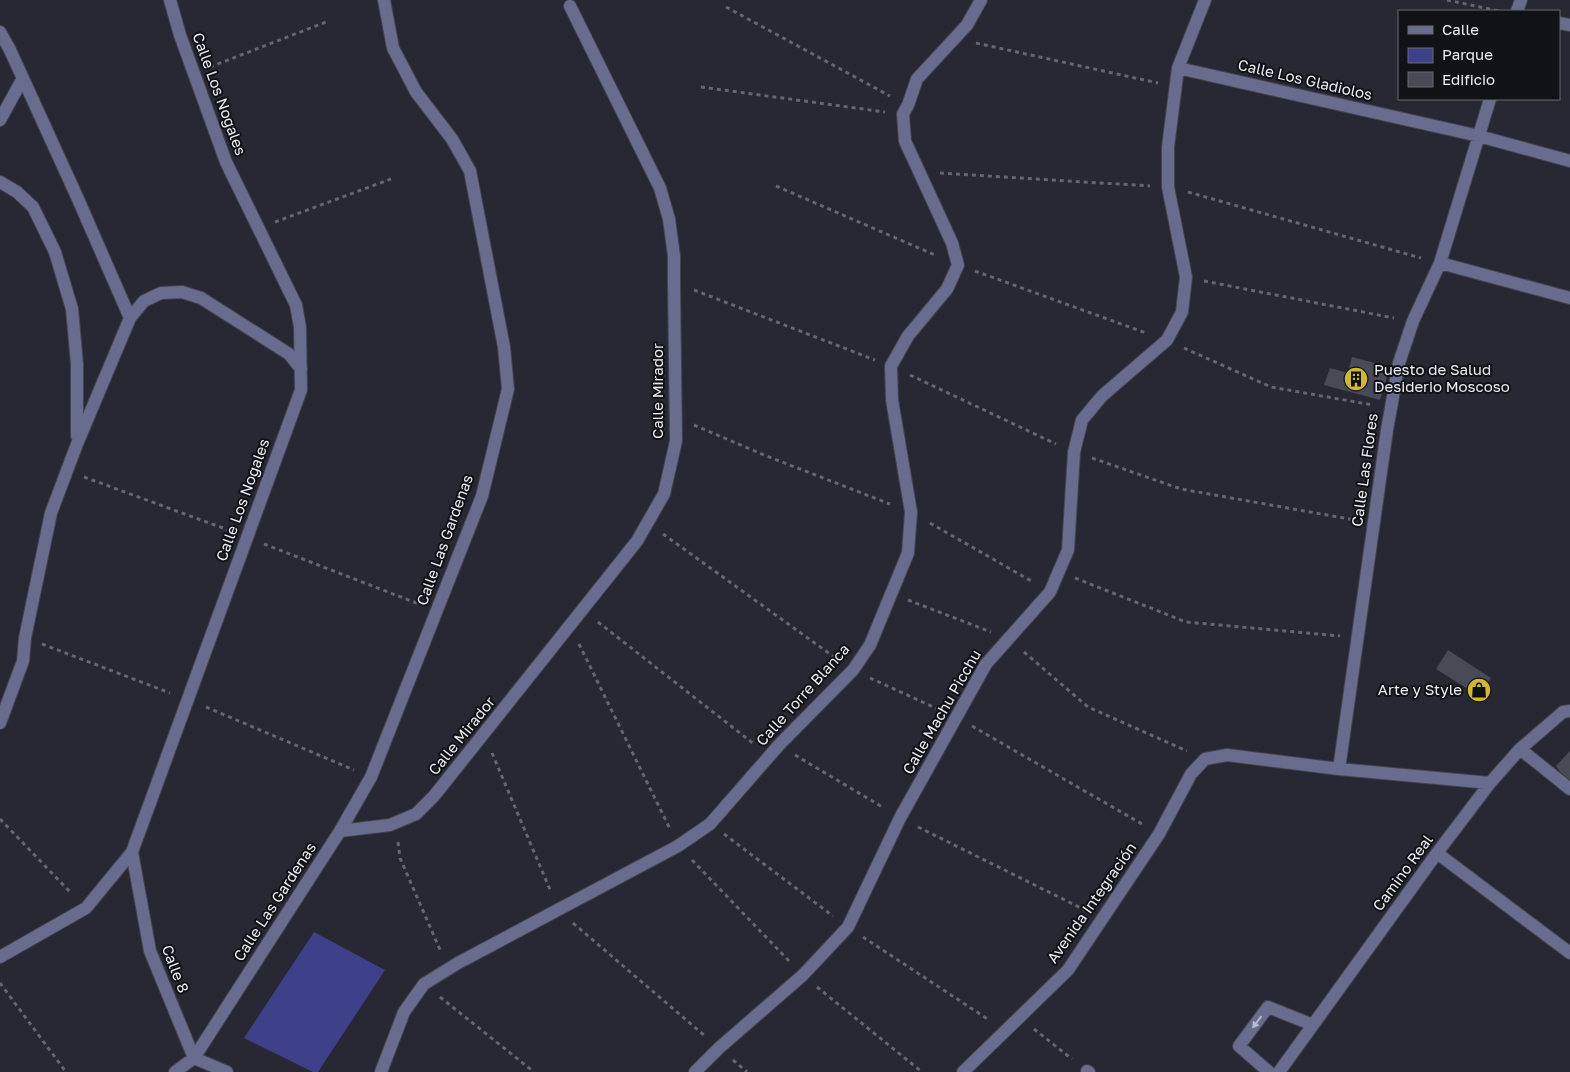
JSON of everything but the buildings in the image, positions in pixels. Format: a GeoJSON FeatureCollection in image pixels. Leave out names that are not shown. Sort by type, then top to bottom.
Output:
{"type":"FeatureCollection","features":[{"type":"Feature","properties":{"kind":"street","name":"Calle Los Nogales"},"geometry":{"type":"LineString","coordinates":[[0,957],[86,908],[132,852],[301,390],[300,327],[296,305],[226,162],[180,35],[170,0]]}},
{"type":"Feature","properties":{"kind":"street","name":"Calle Las Gardenas"},"geometry":{"type":"LineString","coordinates":[[194,1058],[340,831],[371,777],[482,496],[508,389],[504,347],[470,171],[452,138],[416,92],[393,48],[384,0]]}},
{"type":"Feature","properties":{"kind":"street","name":"Calle Torre Blanca"},"geometry":{"type":"LineString","coordinates":[[381,1072],[404,1012],[424,984],[448,969],[678,846],[710,824],[779,745],[853,670],[870,644],[908,553],[911,512],[892,400],[891,366],[908,336],[947,289],[958,265],[952,243],[905,141],[906,110],[917,79],[967,25],[981,0]]}},
{"type":"Feature","properties":{"kind":"street","name":"Calle Machu Picchu"},"geometry":{"type":"LineString","coordinates":[[695,1072],[719,1048],[803,976],[848,926],[860,905],[900,818],[986,664],[1050,592],[1068,550],[1074,452],[1082,420],[1102,396],[1167,340],[1182,312],[1186,277],[1168,187],[1168,147],[1178,68],[1204,0]]}},
{"type":"Feature","properties":{"kind":"street","name":"Calle Mirador"},"geometry":{"type":"LineString","coordinates":[[340,831],[390,825],[416,814],[434,796],[637,541],[664,494],[676,441],[674,256],[669,219],[660,188],[570,6]]}},
{"type":"Feature","properties":{"kind":"street"},"geometry":{"type":"LineString","coordinates":[[0,32],[23,78],[130,318]]}},
{"type":"Feature","properties":{"kind":"street","name":"Calle Los Gladiolos"},"geometry":{"type":"LineString","coordinates":[[1178,68],[1479,136],[1570,161]]}},
{"type":"Feature","properties":{"kind":"street"},"geometry":{"type":"LineString","coordinates":[[0,120],[23,78]]}},
{"type":"Feature","properties":{"kind":"street","name":"Calle Las Flores"},"geometry":{"type":"LineString","coordinates":[[1339,770],[1399,363],[1413,321],[1440,263],[1490,100]]}},
{"type":"Feature","properties":{"kind":"street"},"geometry":{"type":"LineString","coordinates":[[0,182],[17,192],[33,207],[55,252],[72,309],[77,364],[77,444]]}},
{"type":"Feature","properties":{"kind":"street"},"geometry":{"type":"LineString","coordinates":[[1440,263],[1570,298]]}},
{"type":"Feature","properties":{"kind":"street"},"geometry":{"type":"LineString","coordinates":[[0,723],[23,661],[25,638],[51,513],[77,444],[130,318],[144,301],[161,293],[182,292],[201,298],[289,354],[301,370]]}},
{"type":"Feature","properties":{"kind":"street","name":"Camino Real"},"geometry":{"type":"LineString","coordinates":[[1280,1072],[1437,853],[1490,783],[1520,749],[1563,712],[1570,711]]}},
{"type":"Feature","properties":{"kind":"street"},"geometry":{"type":"LineString","coordinates":[[1520,749],[1570,789]]}},
{"type":"Feature","properties":{"kind":"street"},"geometry":{"type":"LineString","coordinates":[[1205,759],[1227,755],[1339,770],[1490,783]]}},
{"type":"Feature","properties":{"kind":"street","name":"Avenida Integración"},"geometry":{"type":"LineString","coordinates":[[963,1072],[1068,970],[1159,834],[1191,774],[1205,759]]}},
{"type":"Feature","properties":{"kind":"street","name":"Calle 8"},"geometry":{"type":"LineString","coordinates":[[132,852],[150,951],[194,1058]]}},
{"type":"Feature","properties":{"kind":"street"},"geometry":{"type":"LineString","coordinates":[[1437,853],[1570,953]]}},
{"type":"Feature","properties":{"kind":"street"},"geometry":{"type":"LineString","coordinates":[[1269,1072],[1239,1046],[1268,1007],[1313,1025]]}},
{"type":"Feature","properties":{"kind":"street"},"geometry":{"type":"LineString","coordinates":[[175,1072],[194,1058],[227,1072]]}},
{"type":"Feature","properties":{"kind":"path"},"geometry":{"type":"LineString","coordinates":[[1447,0],[1497,10]]}},
{"type":"Feature","properties":{"kind":"path"},"geometry":{"type":"LineString","coordinates":[[726,7],[906,110]]}},
{"type":"Feature","properties":{"kind":"path"},"geometry":{"type":"LineString","coordinates":[[194,73],[326,22]]}},
{"type":"Feature","properties":{"kind":"path"},"geometry":{"type":"LineString","coordinates":[[954,38],[1176,87]]}},
{"type":"Feature","properties":{"kind":"path"},"geometry":{"type":"LineString","coordinates":[[701,87],[906,110]]}},
{"type":"Feature","properties":{"kind":"path"},"geometry":{"type":"LineString","coordinates":[[258,228],[391,179]]}},
{"type":"Feature","properties":{"kind":"path"},"geometry":{"type":"LineString","coordinates":[[1186,277],[1413,321]]}},
{"type":"Feature","properties":{"kind":"path"},"geometry":{"type":"LineString","coordinates":[[1167,340],[1271,388],[1391,408]]}},
{"type":"Feature","properties":{"kind":"path"},"geometry":{"type":"LineString","coordinates":[[675,417],[764,455],[911,512],[1050,592]]}},
{"type":"Feature","properties":{"kind":"path"},"geometry":{"type":"LineString","coordinates":[[1074,452],[1181,489],[1374,523]]}},
{"type":"Feature","properties":{"kind":"path"},"geometry":{"type":"LineString","coordinates":[[649,523],[853,670],[956,718],[1159,834]]}},
{"type":"Feature","properties":{"kind":"path"},"geometry":{"type":"LineString","coordinates":[[1059,572],[1186,622],[1358,638]]}},
{"type":"Feature","properties":{"kind":"path"},"geometry":{"type":"LineString","coordinates":[[891,594],[1008,638],[1088,707],[1205,759]]}},
{"type":"Feature","properties":{"kind":"path"},"geometry":{"type":"LineString","coordinates":[[582,609],[770,756]]}},
{"type":"Feature","properties":{"kind":"path"},"geometry":{"type":"LineString","coordinates":[[570,625],[678,846]]}},
{"type":"Feature","properties":{"kind":"path"},"geometry":{"type":"LineString","coordinates":[[484,734],[558,910],[747,1072]]}},
{"type":"Feature","properties":{"kind":"path"},"geometry":{"type":"LineString","coordinates":[[779,745],[900,818],[1102,918]]}},
{"type":"Feature","properties":{"kind":"path"},"geometry":{"type":"LineString","coordinates":[[0,818],[86,908]]}},
{"type":"Feature","properties":{"kind":"path"},"geometry":{"type":"LineString","coordinates":[[397,822],[400,858],[448,969]]}},
{"type":"Feature","properties":{"kind":"path"},"geometry":{"type":"LineString","coordinates":[[0,983],[66,1072]]}},
{"type":"Feature","properties":{"kind":"path"},"geometry":{"type":"LineString","coordinates":[[424,984],[534,1072]]}},
{"type":"Feature","properties":{"kind":"path"},"geometry":{"type":"LineString","coordinates":[[1020,1018],[1088,1071]]}},
{"type":"Feature","properties":{"kind":"green space"},"geometry":{"type":"Polygon","coordinates":[[[314,932],[385,970],[318,1072],[313,1072],[244,1038],[314,932]]]}},
{"type":"Feature","properties":{"kind":"place","name":"Puesto de Salud Desiderio Moscoso"},"geometry":{"type":"Point","coordinates":[1356,379]}},
{"type":"Feature","properties":{"kind":"place","name":"Arte y Style"},"geometry":{"type":"Point","coordinates":[1479,690]}}]}
